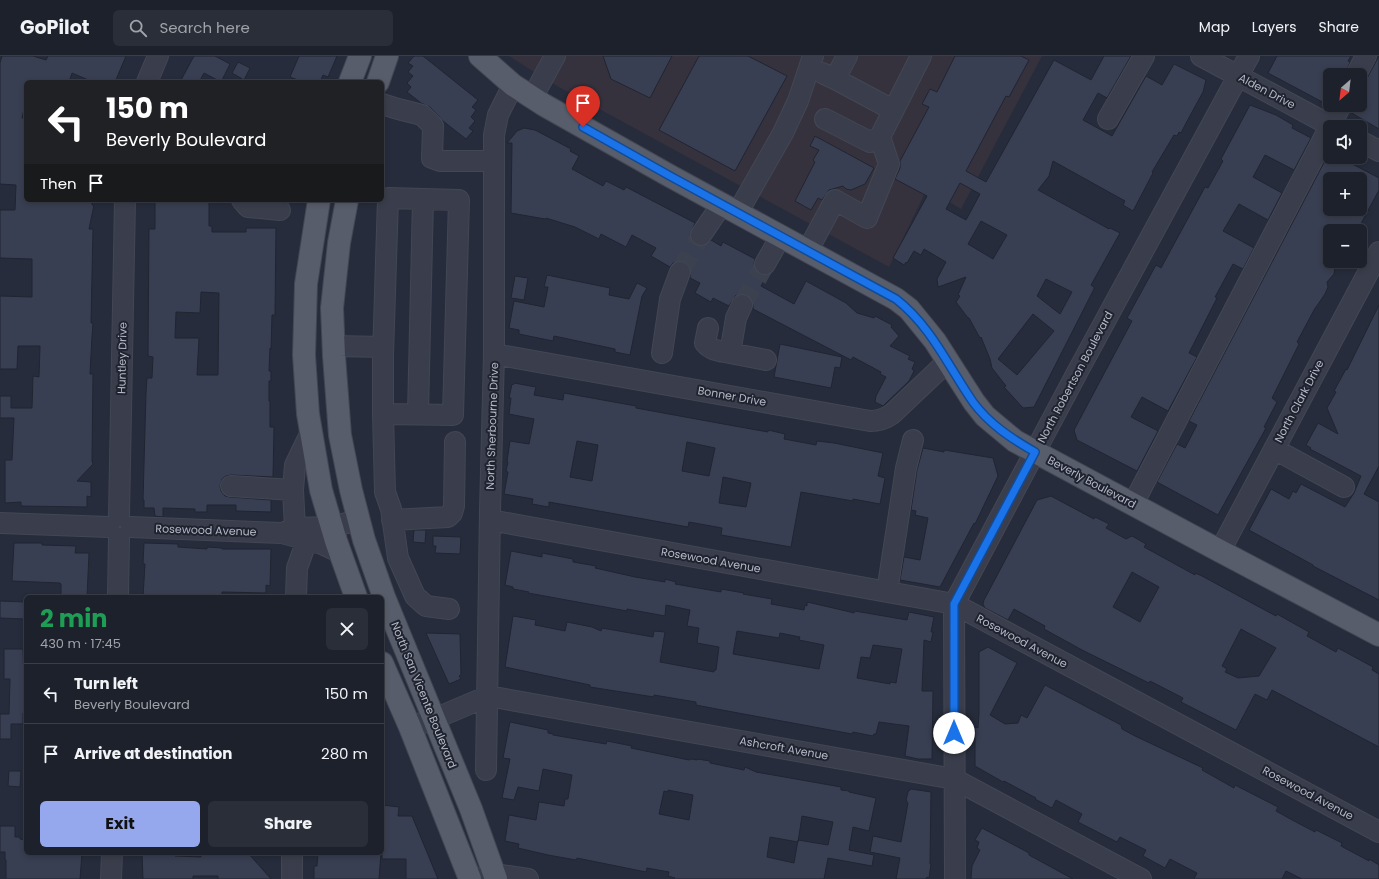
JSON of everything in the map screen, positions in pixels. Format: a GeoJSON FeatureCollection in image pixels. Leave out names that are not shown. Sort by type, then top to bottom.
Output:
{"type":"FeatureCollection","features":[{"type":"Feature","properties":{"kind":"main road"},"geometry":{"type":"LineString","coordinates":[[351,80],[360,56]]}},
{"type":"Feature","properties":{"kind":"main road"},"geometry":{"type":"LineString","coordinates":[[379,80],[387,56]]}},
{"type":"Feature","properties":{"kind":"main road","name":"Beverly Boulevard"},"geometry":{"type":"LineString","coordinates":[[480,56],[522,91],[663,172],[896,299],[909,309],[925,327],[974,402],[985,416],[1015,441],[1379,635]]}},
{"type":"Feature","properties":{"kind":"main road"},"geometry":{"type":"LineString","coordinates":[[319,202],[306,292],[304,356],[308,414],[321,490],[339,552],[355,595]]}},
{"type":"Feature","properties":{"kind":"main road","name":"North San Vicente Boulevard"},"geometry":{"type":"LineString","coordinates":[[347,202],[339,243],[332,308],[340,435],[351,490],[364,540],[383,595]]}},
{"type":"Feature","properties":{"kind":"main road","name":"North San Vicente Boulevard"},"geometry":{"type":"LineString","coordinates":[[384,597],[471,809],[490,877]]}},
{"type":"Feature","properties":{"kind":"main road"},"geometry":{"type":"LineString","coordinates":[[384,668],[410,727],[470,879]]}},
{"type":"Feature","properties":{"kind":"street"},"geometry":{"type":"LineString","coordinates":[[148,80],[158,56]]}},
{"type":"Feature","properties":{"kind":"street"},"geometry":{"type":"LineString","coordinates":[[522,91],[541,56]]}},
{"type":"Feature","properties":{"kind":"street"},"geometry":{"type":"LineString","coordinates":[[522,91],[556,56]]}},
{"type":"Feature","properties":{"kind":"street"},"geometry":{"type":"LineString","coordinates":[[835,79],[847,56]]}},
{"type":"Feature","properties":{"kind":"street"},"geometry":{"type":"LineString","coordinates":[[825,119],[870,142],[880,137],[920,56]]}},
{"type":"Feature","properties":{"kind":"street"},"geometry":{"type":"LineString","coordinates":[[1108,119],[1144,56]]}},
{"type":"Feature","properties":{"kind":"street","name":"Alden Drive"},"geometry":{"type":"LineString","coordinates":[[1201,56],[1323,121]]}},
{"type":"Feature","properties":{"kind":"street","name":"North Robertson Boulevard"},"geometry":{"type":"LineString","coordinates":[[955,879],[954,604],[1250,56]]}},
{"type":"Feature","properties":{"kind":"street"},"geometry":{"type":"LineString","coordinates":[[1360,68],[1366,56]]}},
{"type":"Feature","properties":{"kind":"street"},"geometry":{"type":"LineString","coordinates":[[701,235],[730,208],[783,133],[798,101],[811,61],[835,79],[894,110]]}},
{"type":"Feature","properties":{"kind":"street","name":"North Sherbourne Drive"},"geometry":{"type":"LineString","coordinates":[[486,770],[494,354],[494,135],[498,115],[522,91]]}},
{"type":"Feature","properties":{"kind":"street"},"geometry":{"type":"LineString","coordinates":[[384,105],[398,110],[422,115],[433,126],[432,158],[440,160],[494,161]]}},
{"type":"Feature","properties":{"kind":"street"},"geometry":{"type":"LineString","coordinates":[[808,250],[835,200],[867,218],[889,164],[880,137]]}},
{"type":"Feature","properties":{"kind":"street"},"geometry":{"type":"LineString","coordinates":[[1133,504],[1323,143]]}},
{"type":"Feature","properties":{"kind":"street"},"geometry":{"type":"LineString","coordinates":[[1367,145],[1379,151]]}},
{"type":"Feature","properties":{"kind":"street"},"geometry":{"type":"LineString","coordinates":[[383,414],[453,415],[459,200],[388,198],[383,351],[383,414],[385,492],[391,509],[398,558],[415,596],[426,606],[449,609]]}},
{"type":"Feature","properties":{"kind":"street"},"geometry":{"type":"LineString","coordinates":[[418,414],[423,199]]}},
{"type":"Feature","properties":{"kind":"street","name":"Huntley Drive"},"geometry":{"type":"LineString","coordinates":[[118,595],[125,202]]}},
{"type":"Feature","properties":{"kind":"street"},"geometry":{"type":"LineString","coordinates":[[244,202],[248,207],[280,210]]}},
{"type":"Feature","properties":{"kind":"street"},"geometry":{"type":"LineString","coordinates":[[765,264],[781,236]]}},
{"type":"Feature","properties":{"kind":"street","name":"North Clark Drive"},"geometry":{"type":"LineString","coordinates":[[1220,551],[1379,252]]}},
{"type":"Feature","properties":{"kind":"street"},"geometry":{"type":"LineString","coordinates":[[662,353],[670,299],[680,272]]}},
{"type":"Feature","properties":{"kind":"street"},"geometry":{"type":"LineString","coordinates":[[730,353],[736,318],[742,305]]}},
{"type":"Feature","properties":{"kind":"street"},"geometry":{"type":"LineString","coordinates":[[708,328],[705,343],[712,349],[766,360]]}},
{"type":"Feature","properties":{"kind":"street"},"geometry":{"type":"LineString","coordinates":[[334,351],[383,351]]}},
{"type":"Feature","properties":{"kind":"street","name":"Bonner Drive"},"geometry":{"type":"LineString","coordinates":[[494,354],[870,421],[886,419],[948,361]]}},
{"type":"Feature","properties":{"kind":"street"},"geometry":{"type":"LineString","coordinates":[[296,595],[297,568],[294,534],[293,490],[295,465],[311,432]]}},
{"type":"Feature","properties":{"kind":"street"},"geometry":{"type":"LineString","coordinates":[[887,592],[906,468],[913,440]]}},
{"type":"Feature","properties":{"kind":"street"},"geometry":{"type":"LineString","coordinates":[[392,520],[448,517],[452,513],[454,506],[455,442]]}},
{"type":"Feature","properties":{"kind":"street"},"geometry":{"type":"LineString","coordinates":[[1274,449],[1344,488]]}},
{"type":"Feature","properties":{"kind":"street"},"geometry":{"type":"LineString","coordinates":[[231,486],[293,490]]}},
{"type":"Feature","properties":{"kind":"street","name":"Rosewood Avenue"},"geometry":{"type":"LineString","coordinates":[[0,523],[294,534],[359,520]]}},
{"type":"Feature","properties":{"kind":"street","name":"Rosewood Avenue"},"geometry":{"type":"LineString","coordinates":[[490,520],[954,604],[1379,832]]}},
{"type":"Feature","properties":{"kind":"street"},"geometry":{"type":"LineString","coordinates":[[294,534],[297,568]]}},
{"type":"Feature","properties":{"kind":"street","name":"Rosewood Avenue"},"geometry":{"type":"LineString","coordinates":[[294,534],[339,552]]}},
{"type":"Feature","properties":{"kind":"street"},"geometry":{"type":"LineString","coordinates":[[410,727],[434,719],[488,696]]}},
{"type":"Feature","properties":{"kind":"street","name":"Ashcroft Avenue"},"geometry":{"type":"LineString","coordinates":[[488,696],[954,778],[1141,879]]}},
{"type":"Feature","properties":{"kind":"street"},"geometry":{"type":"LineString","coordinates":[[111,879],[112,855]]}},
{"type":"Feature","properties":{"kind":"street"},"geometry":{"type":"LineString","coordinates":[[292,855],[292,879]]}},
{"type":"Feature","properties":{"kind":"street"},"geometry":{"type":"LineString","coordinates":[[490,877],[528,879]]}},
{"type":"Feature","properties":{"kind":"shaded area"},"geometry":{"type":"Polygon","coordinates":[[[509,56],[1042,56],[961,209],[927,189],[889,267],[548,81],[509,56]]]}},
{"type":"Feature","properties":{"kind":"building"},"geometry":{"type":"Polygon","coordinates":[[[2,56],[33,56],[46,60],[48,56],[126,56],[116,80],[88,80],[72,73],[70,80],[24,80],[24,109],[22,118],[24,118],[24,202],[92,202],[92,205],[94,205],[89,229],[93,229],[91,323],[93,323],[90,374],[93,374],[93,464],[77,481],[91,482],[91,497],[87,496],[87,507],[21,506],[21,502],[5,503],[5,460],[12,460],[14,418],[0,418],[0,396],[11,396],[11,408],[32,408],[33,376],[39,377],[40,346],[18,346],[17,369],[0,369],[0,296],[32,297],[32,259],[0,258],[0,210],[15,210],[16,185],[0,184],[0,63],[2,56]]]}},
{"type":"Feature","properties":{"kind":"building"},"geometry":{"type":"Polygon","coordinates":[[[194,56],[215,56],[230,64],[222,80],[217,80],[204,73],[200,80],[181,80],[194,56]]]}},
{"type":"Feature","properties":{"kind":"building"},"geometry":{"type":"Polygon","coordinates":[[[299,56],[337,56],[328,77],[323,75],[321,80],[298,80],[290,77],[299,56]]]}},
{"type":"Feature","properties":{"kind":"building"},"geometry":{"type":"Polygon","coordinates":[[[414,56],[423,56],[478,100],[472,107],[476,110],[471,117],[475,121],[469,128],[473,131],[466,139],[443,121],[430,107],[421,103],[407,92],[411,87],[407,83],[413,76],[408,72],[413,66],[408,63],[414,56]]]}},
{"type":"Feature","properties":{"kind":"building"},"geometry":{"type":"Polygon","coordinates":[[[603,56],[672,56],[650,98],[611,79],[603,56]]]}},
{"type":"Feature","properties":{"kind":"building"},"geometry":{"type":"Polygon","coordinates":[[[699,56],[748,56],[787,76],[735,171],[659,130],[699,56]]]}},
{"type":"Feature","properties":{"kind":"building"},"geometry":{"type":"Polygon","coordinates":[[[955,56],[1021,56],[1029,60],[1009,97],[1006,96],[966,171],[986,182],[1054,60],[1091,80],[1104,56],[1131,56],[1107,98],[1098,93],[1083,120],[1112,136],[1146,76],[1162,85],[1174,64],[1206,80],[1203,92],[1181,133],[1179,132],[1177,136],[1174,135],[1152,172],[1153,173],[1133,211],[1123,205],[1125,201],[1053,161],[1049,176],[1038,190],[1109,229],[1110,228],[1120,233],[1091,285],[1094,289],[1034,407],[1023,408],[1004,387],[1006,386],[992,368],[981,337],[980,338],[969,318],[956,302],[960,296],[958,295],[966,277],[938,287],[937,279],[946,262],[924,249],[921,255],[914,251],[907,263],[906,262],[904,265],[893,258],[927,196],[895,179],[900,168],[900,161],[929,107],[922,104],[930,89],[937,92],[955,56]],[[960,183],[946,209],[966,220],[980,194],[960,183]],[[981,221],[968,244],[993,259],[1007,235],[981,221]],[[1046,279],[1037,296],[1060,314],[1072,292],[1046,279]],[[1033,314],[998,359],[1017,375],[1054,331],[1033,314]]]}},
{"type":"Feature","properties":{"kind":"building"},"geometry":{"type":"Polygon","coordinates":[[[1277,56],[1351,56],[1348,61],[1350,62],[1348,68],[1323,68],[1323,102],[1268,73],[1277,56]]]}},
{"type":"Feature","properties":{"kind":"building"},"geometry":{"type":"Polygon","coordinates":[[[1379,56],[1379,129],[1367,122],[1367,120],[1364,120],[1350,112],[1367,112],[1367,78],[1379,56]]]}},
{"type":"Feature","properties":{"kind":"building"},"geometry":{"type":"Polygon","coordinates":[[[238,62],[250,68],[244,80],[232,73],[238,62]]]}},
{"type":"Feature","properties":{"kind":"building"},"geometry":{"type":"Polygon","coordinates":[[[1250,105],[1276,115],[1293,125],[1292,128],[1311,138],[1294,170],[1265,155],[1253,177],[1282,193],[1268,220],[1239,204],[1223,231],[1254,248],[1243,269],[1233,264],[1215,297],[1217,298],[1189,353],[1197,357],[1168,411],[1142,397],[1131,417],[1158,431],[1137,471],[1077,440],[1074,430],[1132,321],[1127,318],[1156,265],[1161,268],[1205,187],[1208,188],[1223,161],[1221,159],[1250,105]]]}},
{"type":"Feature","properties":{"kind":"building"},"geometry":{"type":"Polygon","coordinates":[[[524,128],[535,130],[571,149],[570,151],[579,156],[572,169],[603,186],[606,181],[624,190],[626,187],[695,223],[690,235],[691,240],[695,245],[706,245],[711,240],[721,246],[723,242],[755,259],[755,270],[760,274],[767,275],[761,286],[794,304],[806,281],[846,303],[857,313],[874,318],[875,316],[892,325],[891,327],[899,336],[890,346],[910,356],[908,359],[915,362],[912,369],[914,371],[909,381],[883,406],[875,402],[876,396],[886,377],[880,374],[881,372],[853,357],[851,360],[753,309],[752,299],[746,294],[736,295],[729,306],[713,298],[711,302],[695,293],[700,283],[690,278],[691,270],[689,265],[684,261],[673,263],[670,267],[651,256],[656,248],[632,235],[626,247],[601,234],[599,239],[575,227],[546,218],[511,213],[512,143],[507,143],[517,131],[524,128]]]}},
{"type":"Feature","properties":{"kind":"building"},"geometry":{"type":"Polygon","coordinates":[[[815,136],[874,168],[865,184],[851,190],[846,189],[843,186],[829,190],[822,200],[818,198],[811,210],[795,201],[815,162],[813,160],[819,150],[810,146],[815,136]]]}},
{"type":"Feature","properties":{"kind":"building"},"geometry":{"type":"Polygon","coordinates":[[[1323,164],[1352,164],[1379,178],[1379,190],[1367,212],[1367,172],[1323,172],[1323,216],[1365,216],[1361,224],[1323,224],[1323,268],[1335,268],[1334,274],[1327,282],[1328,287],[1325,294],[1314,310],[1297,342],[1299,344],[1272,398],[1277,402],[1264,427],[1266,428],[1218,515],[1157,482],[1177,444],[1185,448],[1197,425],[1189,421],[1323,164]]]}},
{"type":"Feature","properties":{"kind":"building"},"geometry":{"type":"Polygon","coordinates":[[[155,202],[209,202],[209,226],[212,226],[212,232],[246,232],[246,228],[276,228],[275,315],[272,315],[269,371],[271,371],[271,381],[269,381],[270,427],[274,427],[273,477],[231,475],[222,479],[220,486],[221,491],[225,496],[271,500],[271,512],[236,511],[236,505],[207,505],[207,512],[195,512],[195,509],[163,508],[163,517],[155,516],[154,508],[144,508],[146,393],[147,378],[152,378],[153,357],[148,356],[149,229],[155,229],[155,202]],[[201,292],[200,313],[176,312],[175,338],[199,338],[197,375],[218,375],[219,293],[201,292]]]}},
{"type":"Feature","properties":{"kind":"building"},"geometry":{"type":"Polygon","coordinates":[[[547,275],[610,288],[609,295],[629,299],[637,283],[647,288],[642,296],[630,355],[615,352],[615,349],[554,336],[553,341],[519,334],[519,330],[509,328],[514,301],[544,307],[548,287],[544,287],[547,275]]]}},
{"type":"Feature","properties":{"kind":"building"},"geometry":{"type":"Polygon","coordinates":[[[515,276],[528,278],[524,300],[511,298],[515,276]]]}},
{"type":"Feature","properties":{"kind":"building"},"geometry":{"type":"Polygon","coordinates":[[[1379,305],[1379,466],[1364,494],[1379,502],[1379,600],[1313,566],[1249,530],[1271,489],[1289,499],[1293,491],[1296,493],[1301,484],[1345,507],[1354,493],[1361,476],[1310,449],[1311,448],[1306,445],[1318,423],[1338,434],[1327,408],[1336,392],[1334,391],[1346,369],[1347,370],[1379,305]]]}},
{"type":"Feature","properties":{"kind":"building"},"geometry":{"type":"Polygon","coordinates":[[[780,344],[842,357],[840,368],[835,367],[831,388],[774,377],[780,344]]]}},
{"type":"Feature","properties":{"kind":"building"},"geometry":{"type":"Polygon","coordinates":[[[514,383],[536,387],[534,395],[563,400],[564,393],[729,425],[768,432],[768,430],[785,434],[784,439],[816,445],[817,441],[834,443],[883,453],[878,476],[885,478],[880,504],[801,492],[791,547],[721,535],[722,528],[689,522],[688,527],[549,502],[549,507],[532,504],[533,499],[504,494],[508,472],[506,471],[510,441],[529,444],[534,419],[509,414],[511,398],[509,398],[512,384],[513,385],[514,383]],[[577,441],[570,477],[592,481],[598,445],[577,441]],[[687,442],[682,471],[709,476],[715,448],[687,442]],[[723,477],[719,503],[746,507],[751,483],[723,477]]]}},
{"type":"Feature","properties":{"kind":"building"},"geometry":{"type":"Polygon","coordinates":[[[923,448],[993,458],[998,476],[975,524],[974,523],[940,587],[900,580],[904,557],[920,560],[928,518],[915,515],[916,511],[911,510],[917,470],[923,448]]]}},
{"type":"Feature","properties":{"kind":"building"},"geometry":{"type":"Polygon","coordinates":[[[1051,496],[1094,519],[1095,517],[1109,524],[1106,528],[1126,539],[1132,536],[1146,544],[1144,547],[1195,575],[1195,573],[1202,576],[1309,632],[1307,636],[1336,652],[1338,648],[1373,667],[1372,670],[1379,674],[1379,747],[1272,690],[1267,700],[1255,694],[1236,730],[1181,702],[1183,698],[1082,650],[1044,629],[1045,626],[1014,609],[1008,620],[985,608],[983,604],[984,600],[1037,500],[1051,496]],[[1132,572],[1113,607],[1140,622],[1159,587],[1132,572]],[[1241,629],[1222,666],[1227,669],[1225,672],[1238,678],[1259,676],[1276,648],[1241,629]]]}},
{"type":"Feature","properties":{"kind":"building"},"geometry":{"type":"Polygon","coordinates":[[[414,530],[426,530],[425,543],[413,542],[414,530]]]}},
{"type":"Feature","properties":{"kind":"building"},"geometry":{"type":"Polygon","coordinates":[[[433,536],[461,537],[460,554],[435,553],[436,546],[433,546],[433,536]]]}},
{"type":"Feature","properties":{"kind":"building"},"geometry":{"type":"Polygon","coordinates":[[[14,543],[42,543],[42,545],[76,546],[75,553],[89,553],[87,595],[61,595],[60,583],[12,581],[14,543]]]}},
{"type":"Feature","properties":{"kind":"building"},"geometry":{"type":"Polygon","coordinates":[[[144,543],[178,544],[178,547],[207,549],[207,547],[222,549],[271,549],[270,586],[266,585],[266,593],[222,592],[222,595],[143,595],[145,564],[143,564],[144,543]]]}},
{"type":"Feature","properties":{"kind":"building"},"geometry":{"type":"Polygon","coordinates":[[[511,551],[542,557],[542,553],[573,559],[573,562],[596,566],[595,568],[635,577],[665,582],[665,579],[676,582],[675,584],[721,592],[721,589],[772,599],[771,604],[804,610],[805,605],[807,606],[807,602],[854,613],[855,611],[907,620],[909,612],[934,617],[931,642],[924,640],[922,691],[933,691],[932,759],[918,759],[905,756],[909,726],[879,722],[876,734],[873,736],[853,732],[852,734],[696,705],[696,702],[590,687],[590,685],[505,667],[513,616],[536,620],[535,625],[565,631],[567,622],[592,627],[601,631],[602,628],[653,637],[654,631],[665,632],[660,662],[714,672],[714,670],[716,670],[719,647],[697,643],[699,628],[687,626],[690,610],[666,605],[665,616],[627,609],[627,611],[528,593],[529,592],[513,589],[513,587],[505,585],[511,551]],[[737,631],[733,654],[819,669],[824,645],[799,640],[800,637],[780,633],[779,638],[737,631]],[[873,645],[870,658],[861,657],[857,678],[890,684],[890,682],[896,683],[902,649],[873,645]]]}},
{"type":"Feature","properties":{"kind":"building"},"geometry":{"type":"Polygon","coordinates":[[[0,601],[24,602],[24,619],[0,618],[0,601]]]}},
{"type":"Feature","properties":{"kind":"building"},"geometry":{"type":"Polygon","coordinates":[[[426,633],[460,634],[461,675],[459,676],[461,679],[449,684],[426,633]]]}},
{"type":"Feature","properties":{"kind":"building"},"geometry":{"type":"Polygon","coordinates":[[[988,647],[1017,663],[990,715],[1005,724],[1018,723],[1021,715],[1027,718],[1045,685],[1121,725],[1122,729],[1135,736],[1203,768],[1202,770],[1234,788],[1235,785],[1278,807],[1276,811],[1294,821],[1315,832],[1316,830],[1342,843],[1341,846],[1379,865],[1379,879],[1302,879],[1286,871],[1282,879],[1194,879],[1197,873],[1170,859],[1165,868],[1143,856],[1146,850],[1120,837],[1117,842],[1078,822],[1082,814],[1056,800],[1052,808],[975,766],[975,727],[978,728],[979,714],[979,652],[988,647]]]}},
{"type":"Feature","properties":{"kind":"building"},"geometry":{"type":"Polygon","coordinates":[[[4,649],[23,649],[23,724],[11,724],[11,739],[0,739],[0,714],[9,714],[10,679],[4,679],[4,649]]]}},
{"type":"Feature","properties":{"kind":"building"},"geometry":{"type":"Polygon","coordinates":[[[510,722],[548,730],[548,733],[553,735],[606,744],[607,741],[632,746],[631,748],[689,760],[697,759],[710,761],[710,763],[744,770],[745,767],[756,772],[841,787],[841,790],[876,798],[869,831],[853,827],[849,850],[874,855],[872,866],[828,858],[824,879],[674,879],[675,878],[668,876],[669,872],[647,868],[646,872],[577,858],[576,860],[548,855],[518,848],[519,844],[505,841],[509,815],[536,820],[539,802],[564,806],[565,799],[568,799],[572,775],[543,769],[539,791],[518,787],[514,800],[502,798],[510,759],[503,758],[510,722]],[[668,790],[668,792],[664,791],[659,814],[689,820],[693,795],[668,790]],[[802,816],[798,840],[828,845],[833,822],[802,816]],[[770,837],[767,857],[794,863],[798,842],[770,837]]]}},
{"type":"Feature","properties":{"kind":"building"},"geometry":{"type":"Polygon","coordinates":[[[9,771],[21,771],[20,787],[8,786],[9,771]]]}},
{"type":"Feature","properties":{"kind":"building"},"geometry":{"type":"Polygon","coordinates":[[[911,789],[931,792],[931,864],[929,878],[896,879],[900,858],[870,852],[873,836],[901,842],[908,803],[906,800],[908,792],[911,789]]]}},
{"type":"Feature","properties":{"kind":"building"},"geometry":{"type":"Polygon","coordinates":[[[384,805],[399,807],[398,816],[412,816],[438,879],[406,879],[406,859],[382,859],[382,855],[384,855],[384,805]]]}},
{"type":"Feature","properties":{"kind":"building"},"geometry":{"type":"Polygon","coordinates":[[[0,826],[15,826],[15,837],[20,837],[20,839],[24,840],[24,855],[82,855],[80,879],[6,879],[5,852],[0,852],[0,826]]]}},
{"type":"Feature","properties":{"kind":"building"},"geometry":{"type":"Polygon","coordinates":[[[982,828],[1073,879],[971,879],[972,866],[980,850],[977,848],[979,842],[975,840],[982,828]]]}},
{"type":"Feature","properties":{"kind":"building"},"geometry":{"type":"Polygon","coordinates":[[[142,855],[201,857],[201,855],[250,855],[271,879],[218,879],[218,876],[193,876],[193,879],[143,879],[142,855]]]}},
{"type":"Feature","properties":{"kind":"building"},"geometry":{"type":"Polygon","coordinates":[[[318,855],[381,855],[379,879],[314,879],[314,866],[317,866],[318,855]]]}},
{"type":"Feature","properties":{"kind":"tunnel"},"geometry":{"type":"LineString","coordinates":[[680,272],[701,235]]}},
{"type":"Feature","properties":{"kind":"tunnel"},"geometry":{"type":"LineString","coordinates":[[742,305],[765,264]]}},
{"type":"Feature","properties":{"kind":"route"},"geometry":{"type":"LineString","coordinates":[[583,127],[896,299],[909,309],[935,340],[974,402],[985,416],[1015,441],[1035,452],[954,604],[954,733]]}}]}
